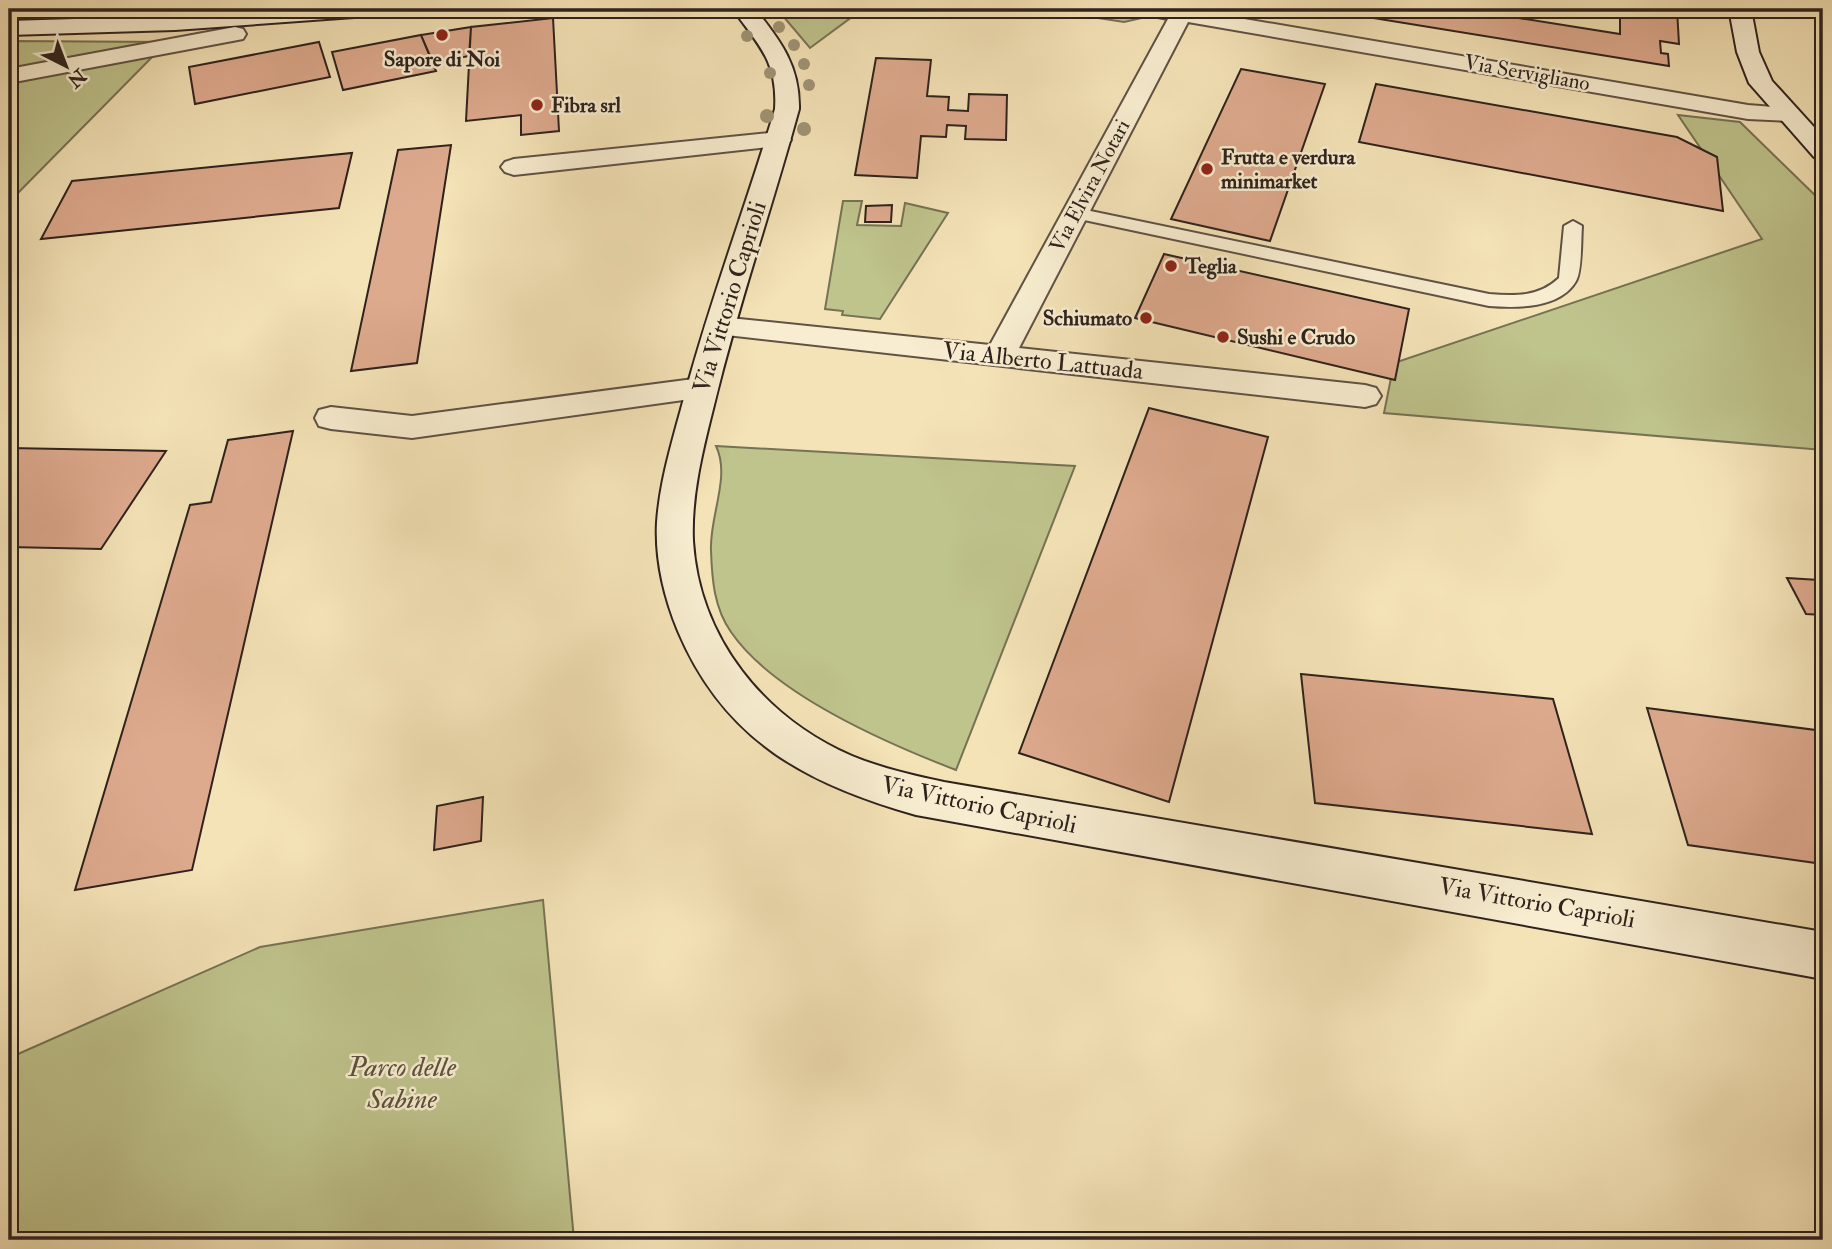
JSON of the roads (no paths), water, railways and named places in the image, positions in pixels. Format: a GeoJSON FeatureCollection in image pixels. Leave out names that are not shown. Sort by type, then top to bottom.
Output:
{"type":"FeatureCollection","features":[{"type":"Feature","properties":{"kind":"street"},"geometry":{"type":"LineString","coordinates":[[9,10],[156,9]]}},
{"type":"Feature","properties":{"kind":"street"},"geometry":{"type":"LineString","coordinates":[[9,28],[175,23],[382,9]]}},
{"type":"Feature","properties":{"kind":"street","name":"Via Vittorio Caprioli"},"geometry":{"type":"LineString","coordinates":[[744,9],[780,56],[788,74],[787,109],[701,389],[682,469],[676,523],[676,554],[694,626],[712,664],[751,712],[792,744],[842,772],[902,791],[976,808],[1470,891],[1823,956]]}},
{"type":"Feature","properties":{"kind":"street","name":"Via Servigliano"},"geometry":{"type":"LineString","coordinates":[[1150,9],[1748,112],[1788,114]]}},
{"type":"Feature","properties":{"kind":"street"},"geometry":{"type":"LineString","coordinates":[[1740,9],[1748,52],[1761,83],[1823,152]]}},
{"type":"Feature","properties":{"kind":"street","name":"Via Elvira Notari"},"geometry":{"type":"LineString","coordinates":[[999,357],[1181,15]]}},
{"type":"Feature","properties":{"kind":"street"},"geometry":{"type":"LineString","coordinates":[[9,76],[235,34]]}},
{"type":"Feature","properties":{"kind":"street"},"geometry":{"type":"LineString","coordinates":[[513,167],[778,140]]}},
{"type":"Feature","properties":{"kind":"street","name":"Via Alberto Lattuada"},"geometry":{"type":"LineString","coordinates":[[720,326],[1365,396]]}},
{"type":"Feature","properties":{"kind":"street"},"geometry":{"type":"LineString","coordinates":[[331,418],[412,427],[701,389]]}},
{"type":"Feature","properties":{"kind":"lane"},"geometry":{"type":"LineString","coordinates":[[1076,213],[1489,300],[1510,302],[1542,298],[1553,293],[1568,279],[1573,226]]}},
{"type":"Feature","properties":{"kind":"place","name":"Sapore di Noi"},"geometry":{"type":"Point","coordinates":[442,35]}},
{"type":"Feature","properties":{"kind":"place","name":"Fibra srl"},"geometry":{"type":"Point","coordinates":[537,105]}},
{"type":"Feature","properties":{"kind":"place","name":"Frutta e verdura minimarket"},"geometry":{"type":"Point","coordinates":[1207,169]}},
{"type":"Feature","properties":{"kind":"place","name":"Teglia"},"geometry":{"type":"Point","coordinates":[1171,266]}},
{"type":"Feature","properties":{"kind":"place","name":"Schiumato"},"geometry":{"type":"Point","coordinates":[1146,318]}},
{"type":"Feature","properties":{"kind":"place","name":"Sushi e Crudo"},"geometry":{"type":"Point","coordinates":[1223,337]}},
{"type":"Feature","properties":{"kind":"park label","name":"Parco delle Sabine"},"geometry":{"type":"Point","coordinates":[402,1083]}}]}
